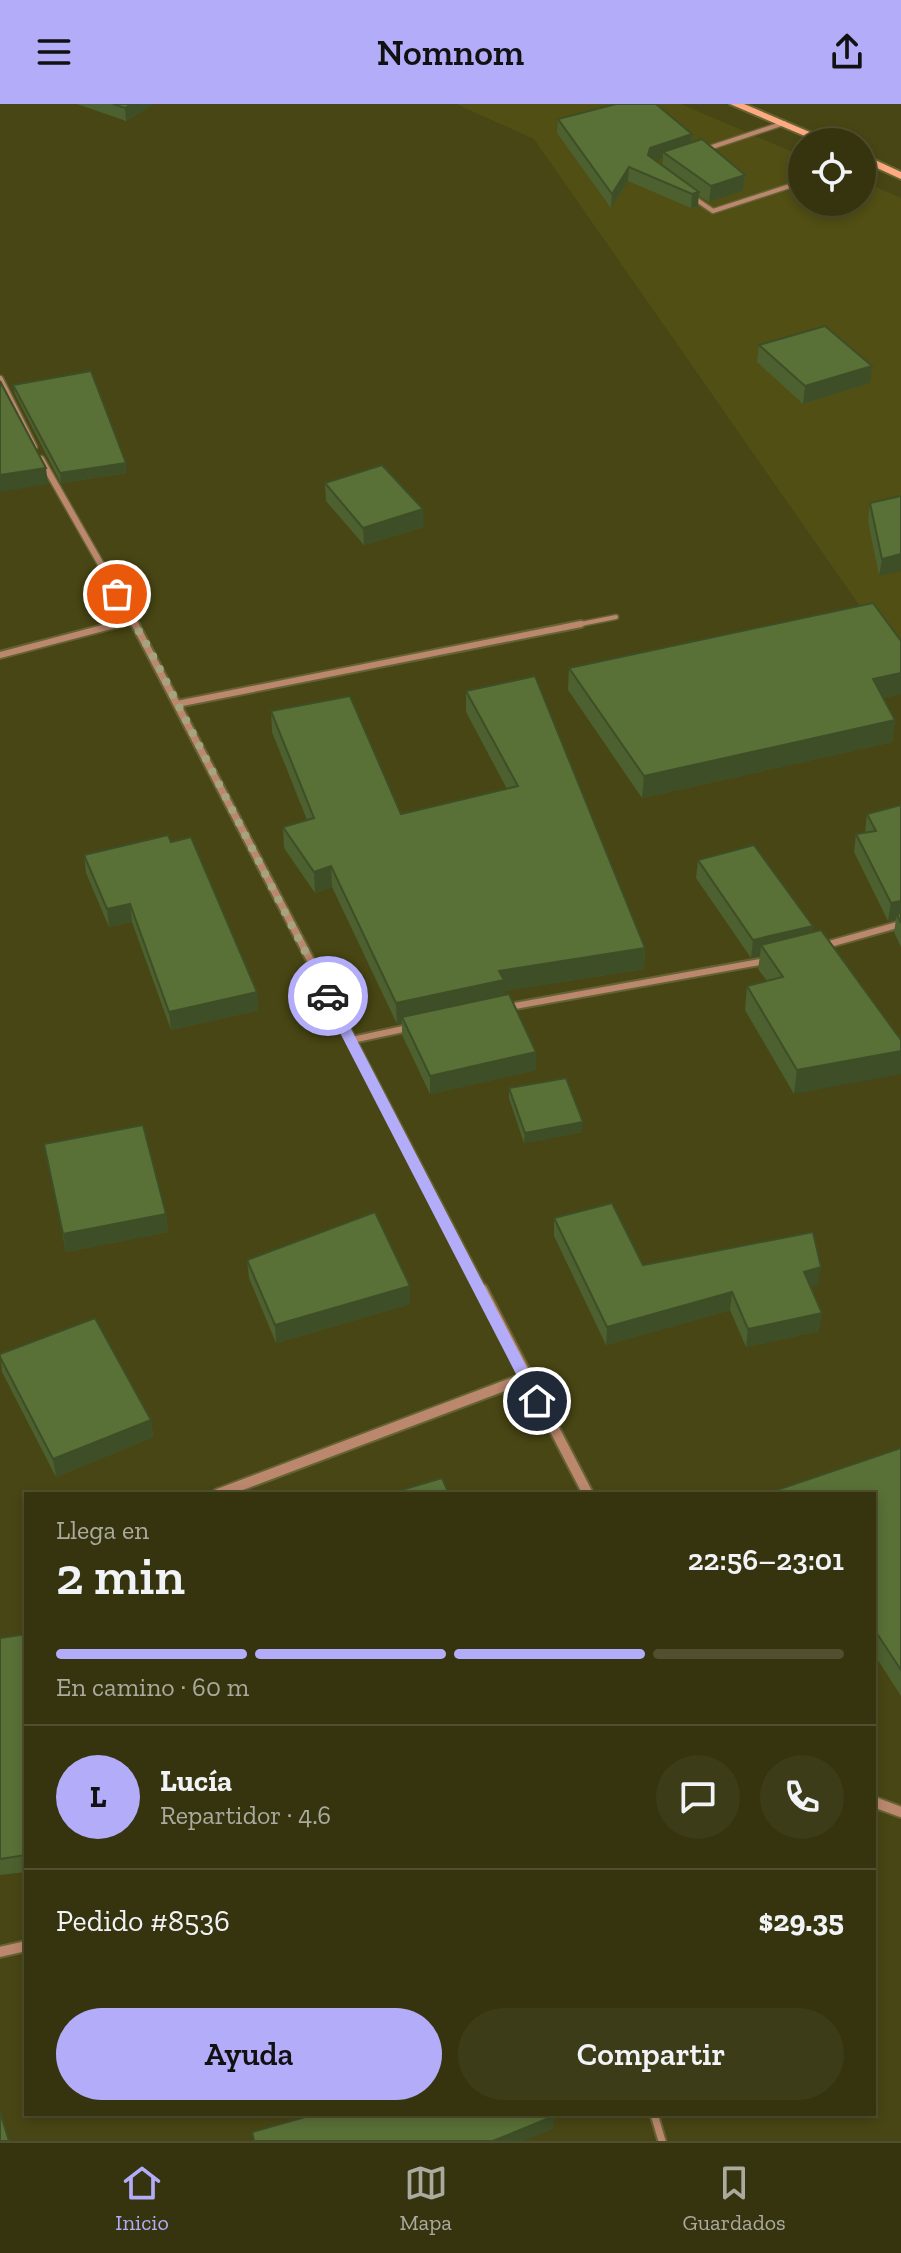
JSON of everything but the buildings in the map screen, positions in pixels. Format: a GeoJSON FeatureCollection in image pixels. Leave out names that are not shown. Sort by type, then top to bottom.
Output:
{"type":"FeatureCollection","features":[{"type":"Feature","properties":{"kind":"street"},"geometry":{"type":"LineString","coordinates":[[735,104],[796,128]]}},
{"type":"Feature","properties":{"kind":"street"},"geometry":{"type":"LineString","coordinates":[[876,165],[901,176]]}},
{"type":"Feature","properties":{"kind":"street"},"geometry":{"type":"LineString","coordinates":[[0,379],[177,704],[587,1492]]}},
{"type":"Feature","properties":{"kind":"street"},"geometry":{"type":"LineString","coordinates":[[227,1492],[525,1378]]}},
{"type":"Feature","properties":{"kind":"street"},"geometry":{"type":"LineString","coordinates":[[876,1803],[901,1812]]}},
{"type":"Feature","properties":{"kind":"street"},"geometry":{"type":"LineString","coordinates":[[0,1952],[24,1946]]}},
{"type":"Feature","properties":{"kind":"lane"},"geometry":{"type":"LineString","coordinates":[[696,153],[784,123]]}},
{"type":"Feature","properties":{"kind":"lane"},"geometry":{"type":"LineString","coordinates":[[688,194],[713,211],[788,187]]}},
{"type":"Feature","properties":{"kind":"lane"},"geometry":{"type":"LineString","coordinates":[[177,704],[616,617]]}},
{"type":"Feature","properties":{"kind":"lane"},"geometry":{"type":"LineString","coordinates":[[0,655],[132,620]]}},
{"type":"Feature","properties":{"kind":"lane"},"geometry":{"type":"LineString","coordinates":[[811,950],[901,924]]}},
{"type":"Feature","properties":{"kind":"lane"},"geometry":{"type":"LineString","coordinates":[[502,1008],[780,959]]}},
{"type":"Feature","properties":{"kind":"lane"},"geometry":{"type":"LineString","coordinates":[[352,1040],[412,1027]]}},
{"type":"Feature","properties":{"kind":"lane"},"geometry":{"type":"LineString","coordinates":[[655,2116],[662,2141]]}},
{"type":"Feature","properties":{"kind":"shaded area"},"geometry":{"type":"Polygon","coordinates":[[[456,104],[681,104],[788,150],[788,216],[876,216],[876,187],[901,198],[901,665],[534,139],[456,104]]]}},
{"type":"Feature","properties":{"kind":"way so far"},"geometry":{"type":"LineString","coordinates":[[117,594],[151,652],[328,996]]}},
{"type":"Feature","properties":{"kind":"route"},"geometry":{"type":"LineString","coordinates":[[328,996],[537,1401]]}}]}
